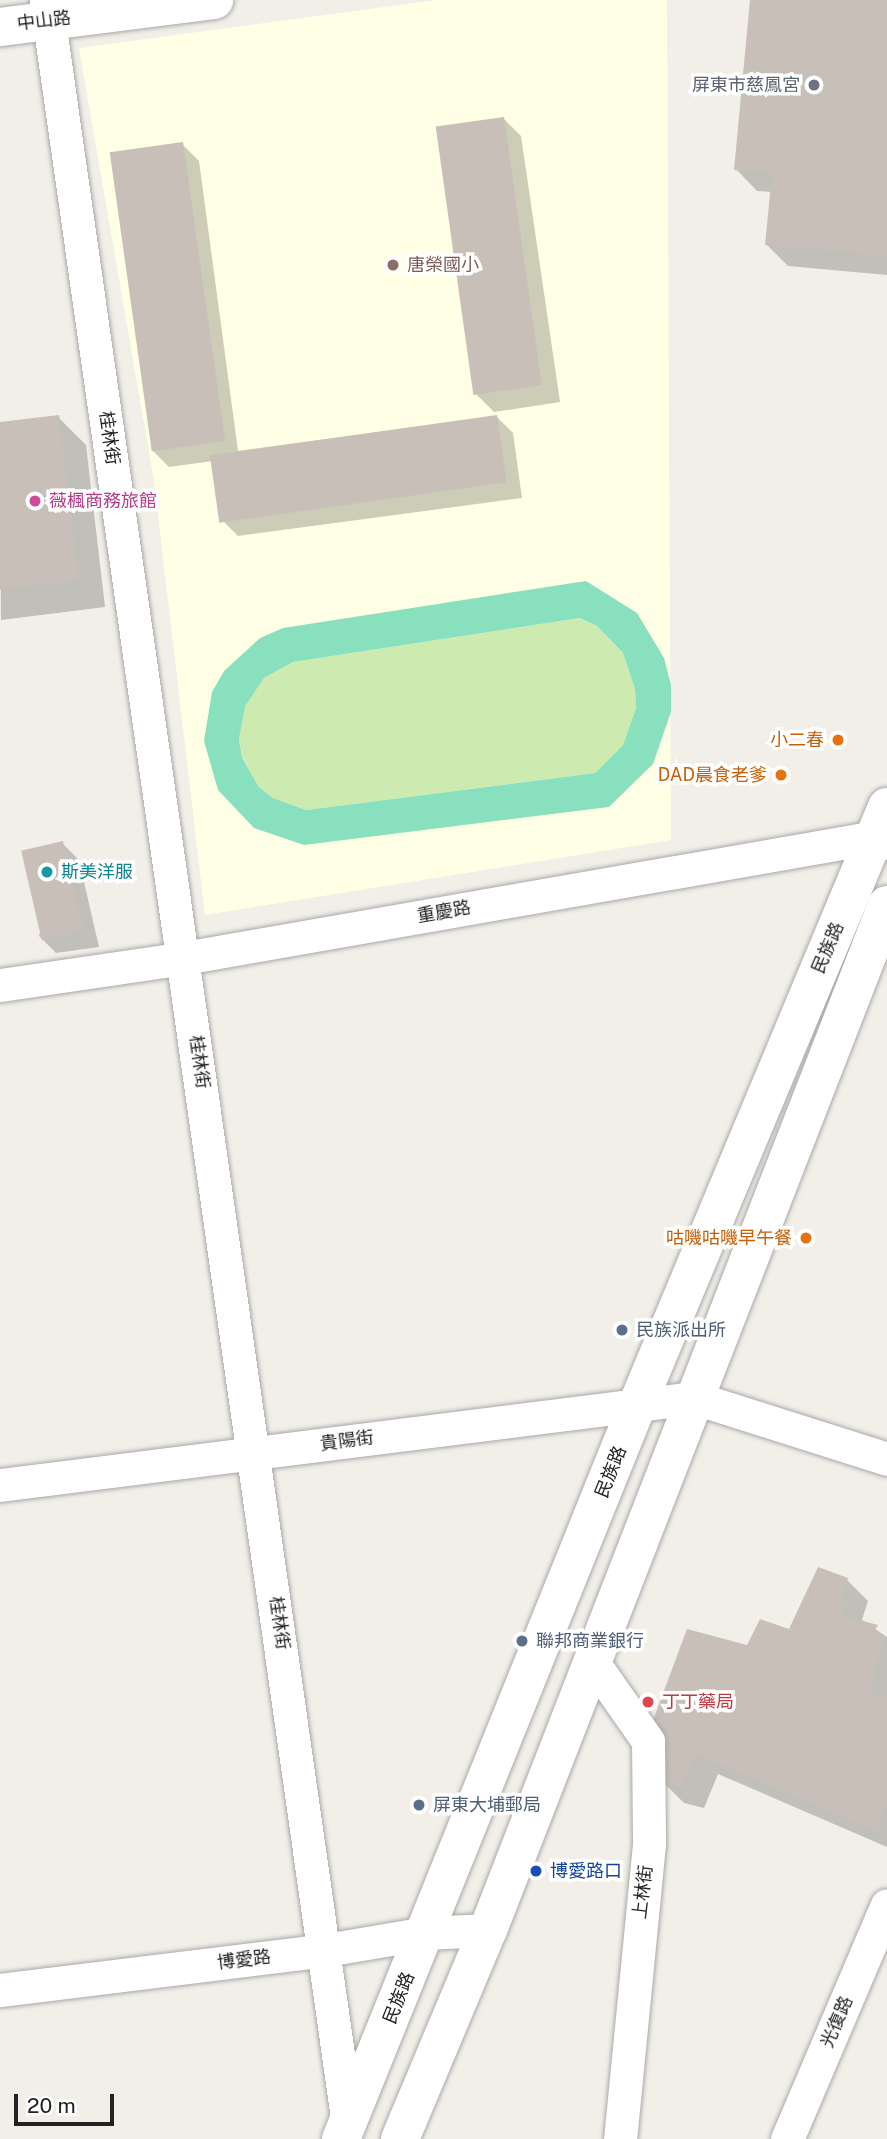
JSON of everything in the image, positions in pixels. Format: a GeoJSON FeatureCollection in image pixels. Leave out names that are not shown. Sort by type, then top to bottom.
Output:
{"type":"FeatureCollection","features":[{"type":"Feature","properties":{"kind":"street","name":"中山路"},"geometry":{"type":"LineString","coordinates":[[0,27],[48,10],[214,0]]}},
{"type":"Feature","properties":{"kind":"street","name":"桂林街"},"geometry":{"type":"LineString","coordinates":[[48,10],[326,1950],[344,2132]]}},
{"type":"Feature","properties":{"kind":"street","name":"重慶路"},"geometry":{"type":"LineString","coordinates":[[0,985],[184,958],[883,829]]}},
{"type":"Feature","properties":{"kind":"street","name":"民族路"},"geometry":{"type":"LineString","coordinates":[[344,2132],[638,1403],[883,829]]}},
{"type":"Feature","properties":{"kind":"street"},"geometry":{"type":"LineString","coordinates":[[400,2139],[488,1930],[887,905]]}},
{"type":"Feature","properties":{"kind":"street","name":"貴陽街"},"geometry":{"type":"LineString","coordinates":[[0,1485],[638,1403],[695,1398]]}},
{"type":"Feature","properties":{"kind":"street"},"geometry":{"type":"LineString","coordinates":[[695,1398],[887,1459]]}},
{"type":"Feature","properties":{"kind":"street","name":"上林街"},"geometry":{"type":"LineString","coordinates":[[592,1661],[648,1741],[649,1844],[620,2139]]}},
{"type":"Feature","properties":{"kind":"street","name":"光復路"},"geometry":{"type":"LineString","coordinates":[[787,2139],[887,1905]]}},
{"type":"Feature","properties":{"kind":"street","name":"博愛路"},"geometry":{"type":"LineString","coordinates":[[0,1990],[326,1950],[425,1933],[488,1930]]}},
{"type":"Feature","properties":{"kind":"shaded area","name":"唐榮國小"},"geometry":{"type":"Polygon","coordinates":[[[437,0],[667,0],[671,840],[205,915],[154,481],[79,48],[437,0]]]}},
{"type":"Feature","properties":{"kind":"green space"},"geometry":{"type":"Polygon","coordinates":[[[586,581],[637,613],[664,658],[671,685],[671,712],[653,764],[609,807],[304,845],[254,828],[218,790],[204,741],[212,692],[224,671],[260,638],[283,628],[586,581]],[[580,618],[293,662],[264,678],[245,706],[239,739],[242,757],[259,787],[273,798],[306,810],[595,773],[623,745],[636,708],[635,689],[623,653],[597,626],[580,618]]]}},
{"type":"Feature","properties":{"kind":"green space"},"geometry":{"type":"Polygon","coordinates":[[[580,618],[597,626],[623,653],[635,689],[636,708],[623,745],[595,773],[306,810],[273,798],[259,787],[242,756],[239,739],[244,706],[264,678],[293,662],[580,618]]]}},
{"type":"Feature","properties":{"kind":"building","name":"屏東市慈鳳宮"},"geometry":{"type":"Polygon","coordinates":[[[750,0],[887,0],[887,256],[765,245],[772,173],[734,170],[750,0]]]}},
{"type":"Feature","properties":{"kind":"building"},"geometry":{"type":"Polygon","coordinates":[[[504,117],[542,385],[473,395],[436,127],[504,117]]]}},
{"type":"Feature","properties":{"kind":"building"},"geometry":{"type":"Polygon","coordinates":[[[183,142],[225,441],[152,451],[110,152],[183,142]]]}},
{"type":"Feature","properties":{"kind":"building","name":"薇楓商務旅館"},"geometry":{"type":"Polygon","coordinates":[[[59,415],[79,580],[0,590],[0,422],[59,415]]]}},
{"type":"Feature","properties":{"kind":"building"},"geometry":{"type":"Polygon","coordinates":[[[497,415],[506,482],[219,523],[210,455],[497,415]]]}},
{"type":"Feature","properties":{"kind":"building","name":"斯美洋服"},"geometry":{"type":"Polygon","coordinates":[[[63,841],[84,931],[42,940],[21,851],[63,841]]]}},
{"type":"Feature","properties":{"kind":"building"},"geometry":{"type":"Polygon","coordinates":[[[818,1567],[848,1578],[841,1602],[849,1604],[841,1615],[878,1625],[873,1633],[884,1638],[870,1692],[887,1698],[887,1806],[877,1832],[696,1754],[682,1787],[661,1783],[661,1725],[652,1723],[687,1629],[747,1645],[760,1619],[789,1629],[818,1567]]]}},
{"type":"Feature","properties":{"kind":"place","name":"屏東市慈鳳宮"},"geometry":{"type":"Point","coordinates":[814,85]}},
{"type":"Feature","properties":{"kind":"place","name":"唐榮國小"},"geometry":{"type":"Point","coordinates":[393,265]}},
{"type":"Feature","properties":{"kind":"place","name":"薇楓商務旅館"},"geometry":{"type":"Point","coordinates":[35,501]}},
{"type":"Feature","properties":{"kind":"place","name":"小二春"},"geometry":{"type":"Point","coordinates":[838,740]}},
{"type":"Feature","properties":{"kind":"place","name":"DAD晨食老爹"},"geometry":{"type":"Point","coordinates":[781,775]}},
{"type":"Feature","properties":{"kind":"place","name":"斯美洋服"},"geometry":{"type":"Point","coordinates":[47,872]}},
{"type":"Feature","properties":{"kind":"place","name":"咕嘰咕嘰早午餐"},"geometry":{"type":"Point","coordinates":[806,1238]}},
{"type":"Feature","properties":{"kind":"place","name":"民族派出所"},"geometry":{"type":"Point","coordinates":[622,1330]}},
{"type":"Feature","properties":{"kind":"place","name":"聯邦商業銀行"},"geometry":{"type":"Point","coordinates":[522,1641]}},
{"type":"Feature","properties":{"kind":"place","name":"丁丁藥局"},"geometry":{"type":"Point","coordinates":[648,1702]}},
{"type":"Feature","properties":{"kind":"place","name":"屏東大埔郵局"},"geometry":{"type":"Point","coordinates":[419,1805]}},
{"type":"Feature","properties":{"kind":"place","name":"博愛路口"},"geometry":{"type":"Point","coordinates":[536,1871]}}]}
